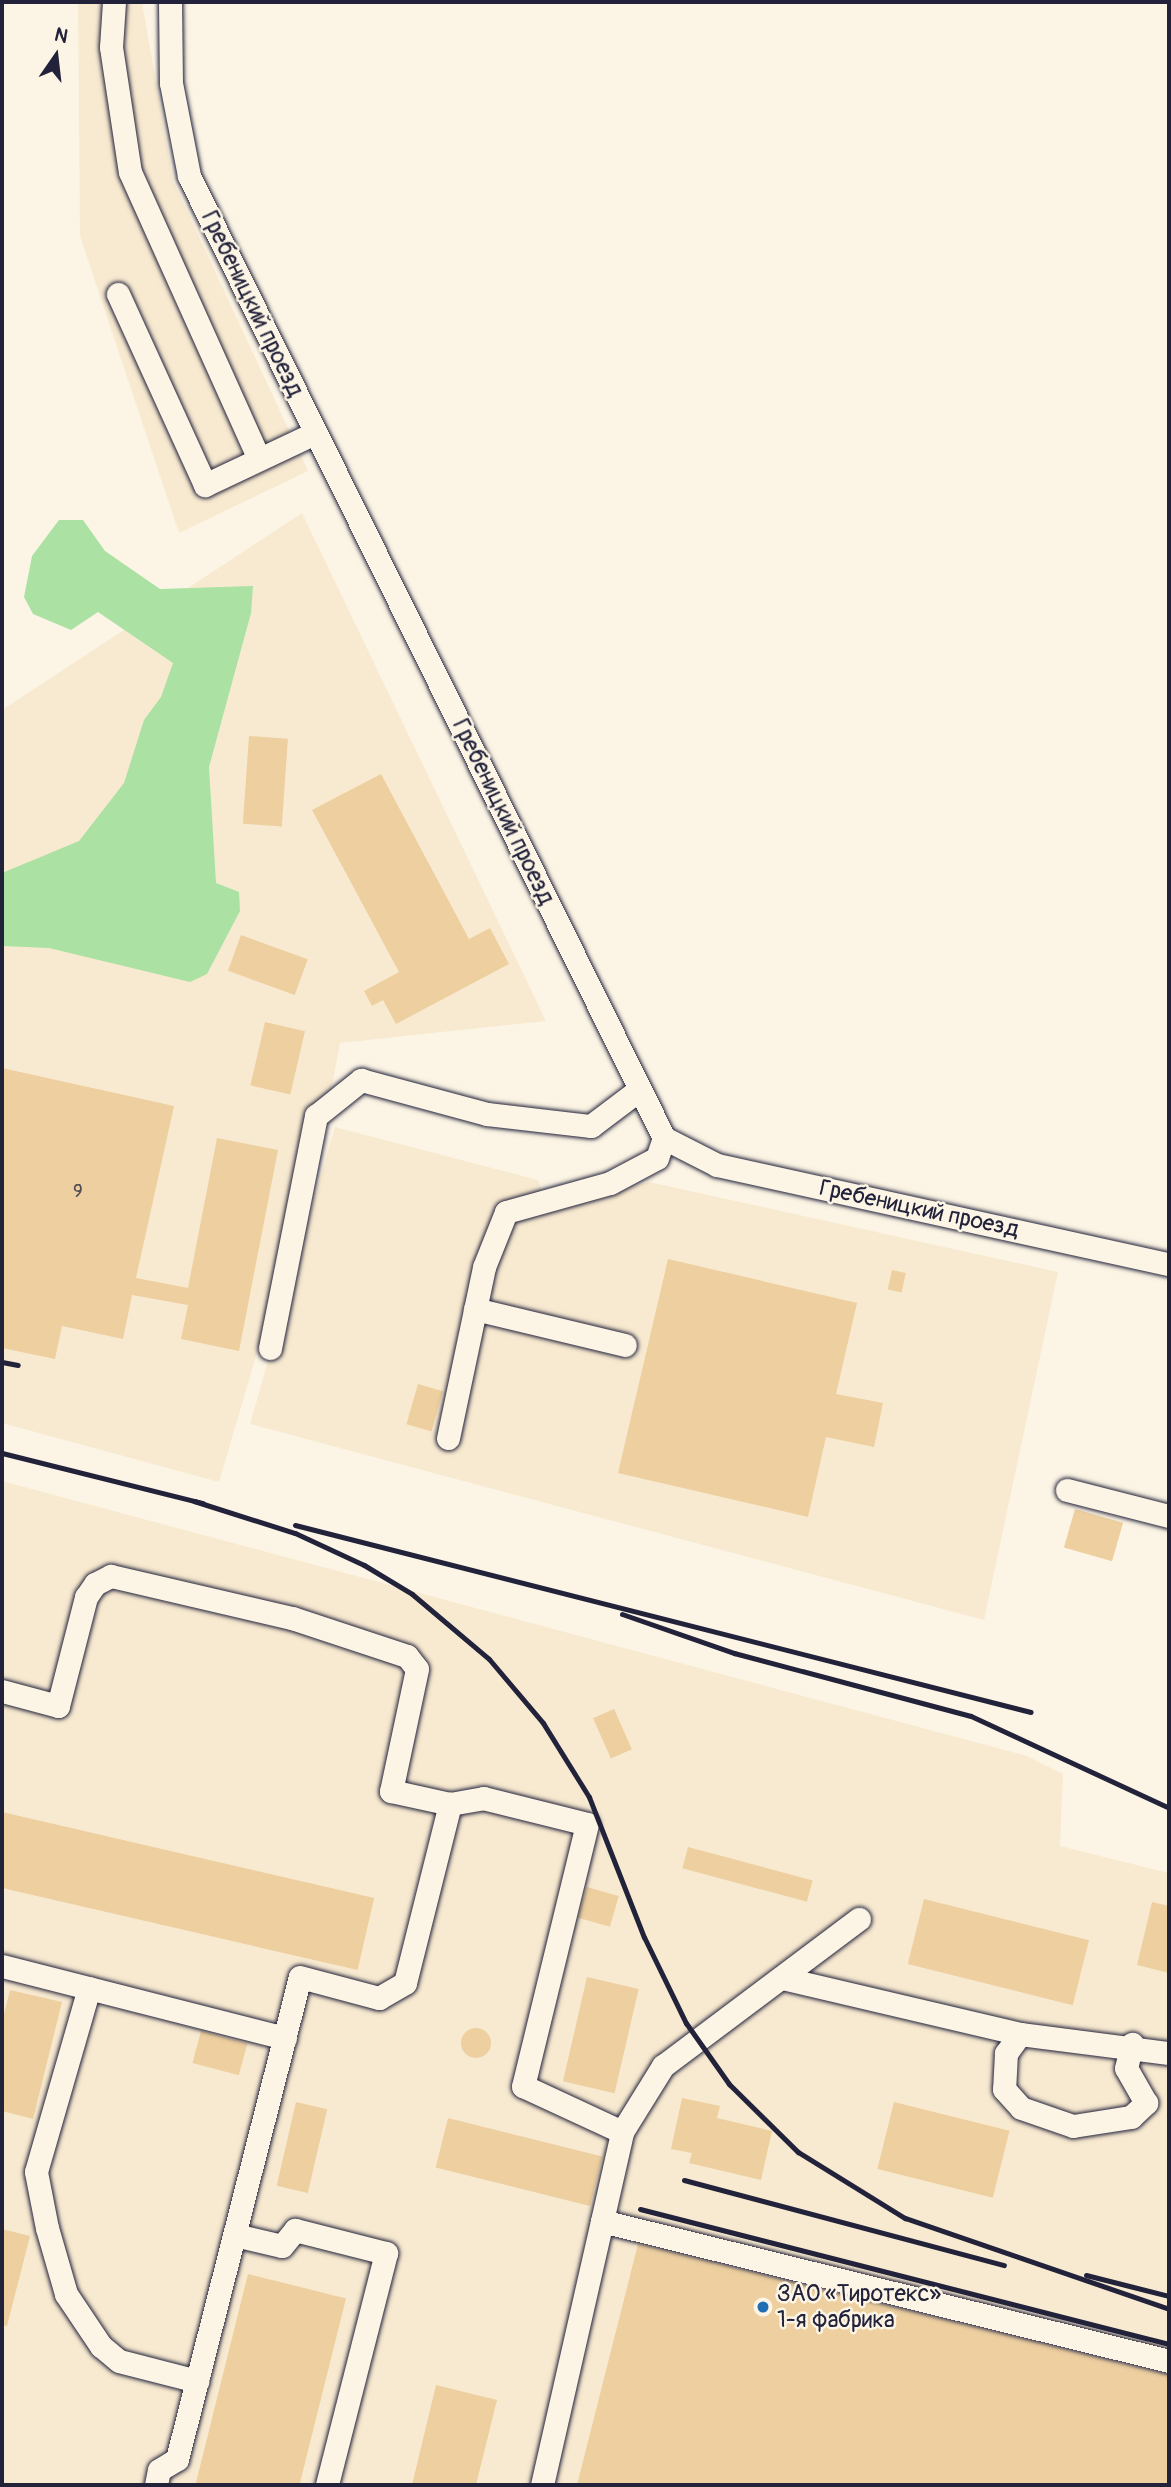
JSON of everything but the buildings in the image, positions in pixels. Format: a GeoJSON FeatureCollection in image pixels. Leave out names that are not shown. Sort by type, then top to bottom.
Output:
{"type":"FeatureCollection","features":[{"type":"Feature","properties":{"kind":"street"},"geometry":{"type":"LineString","coordinates":[[114,2],[111,47],[130,172],[258,457]]}},
{"type":"Feature","properties":{"kind":"street","name":"Гребеницкий проезд"},"geometry":{"type":"LineString","coordinates":[[170,2],[171,83],[188,176],[664,1138],[717,1165],[1169,1264]]}},
{"type":"Feature","properties":{"kind":"street"},"geometry":{"type":"LineString","coordinates":[[118,294],[205,485],[258,457],[316,433]]}},
{"type":"Feature","properties":{"kind":"street"},"geometry":{"type":"LineString","coordinates":[[270,1348],[316,1116],[361,1080],[487,1114],[591,1126],[640,1089]]}},
{"type":"Feature","properties":{"kind":"street"},"geometry":{"type":"LineString","coordinates":[[448,1438],[475,1309],[506,1212],[610,1184],[657,1158],[664,1138]]}},
{"type":"Feature","properties":{"kind":"street"},"geometry":{"type":"LineString","coordinates":[[475,1309],[625,1345]]}},
{"type":"Feature","properties":{"kind":"street"},"geometry":{"type":"LineString","coordinates":[[1068,1490],[1169,1516]]}},
{"type":"Feature","properties":{"kind":"street"},"geometry":{"type":"LineString","coordinates":[[2,1692],[58,1706],[86,1597],[94,1584],[111,1576],[292,1618],[407,1656],[417,1669],[391,1791],[450,1804],[484,1798],[587,1824],[523,2086],[622,2132]]}},
{"type":"Feature","properties":{"kind":"street"},"geometry":{"type":"LineString","coordinates":[[156,2485],[159,2470],[177,2459],[300,1977],[379,1998],[405,1983],[450,1804]]}},
{"type":"Feature","properties":{"kind":"street"},"geometry":{"type":"LineString","coordinates":[[542,2485],[622,2132],[663,2066],[859,1919]]}},
{"type":"Feature","properties":{"kind":"street"},"geometry":{"type":"LineString","coordinates":[[2,1966],[285,2038]]}},
{"type":"Feature","properties":{"kind":"street"},"geometry":{"type":"LineString","coordinates":[[782,1978],[1020,2034],[1132,2043],[1169,2053]]}},
{"type":"Feature","properties":{"kind":"street"},"geometry":{"type":"LineString","coordinates":[[89,1988],[36,2172],[47,2228],[66,2294],[101,2346],[120,2361],[197,2381]]}},
{"type":"Feature","properties":{"kind":"street"},"geometry":{"type":"LineString","coordinates":[[1020,2034],[1006,2053],[1004,2090],[1021,2108],[1073,2126],[1131,2117],[1146,2103],[1126,2068],[1132,2043]]}},
{"type":"Feature","properties":{"kind":"street"},"geometry":{"type":"LineString","coordinates":[[602,2221],[1169,2361]]}},
{"type":"Feature","properties":{"kind":"street"},"geometry":{"type":"LineString","coordinates":[[234,2235],[282,2246],[295,2230],[386,2253],[327,2485]]}},
{"type":"Feature","properties":{"kind":"shaded area"},"geometry":{"type":"Polygon","coordinates":[[[78,2],[142,2],[173,181],[308,471],[179,533],[80,236],[78,2]]]}},
{"type":"Feature","properties":{"kind":"shaded area"},"geometry":{"type":"Polygon","coordinates":[[[302,513],[546,1021],[340,1043],[326,1118],[219,1482],[2,1423],[2,710],[302,513]]]}},
{"type":"Feature","properties":{"kind":"shaded area"},"geometry":{"type":"Polygon","coordinates":[[[335,1127],[538,1180],[548,1208],[649,1182],[1058,1272],[984,1620],[250,1424],[335,1127]]]}},
{"type":"Feature","properties":{"kind":"shaded area"},"geometry":{"type":"Polygon","coordinates":[[[2,1481],[1027,1756],[1063,1774],[1060,1846],[1169,1873],[1169,2485],[2,2485],[2,1481]]]}},
{"type":"Feature","properties":{"kind":"green space"},"geometry":{"type":"Polygon","coordinates":[[[59,520],[83,520],[105,551],[160,589],[253,586],[251,613],[209,767],[216,883],[239,892],[240,911],[207,974],[190,982],[49,948],[2,946],[2,873],[79,841],[124,783],[144,720],[161,697],[173,663],[98,612],[71,630],[33,614],[24,597],[32,556],[59,520]]]}},
{"type":"Feature","properties":{"kind":"railway"},"geometry":{"type":"LineString","coordinates":[[2,1362],[18,1365]]}},
{"type":"Feature","properties":{"kind":"railway"},"geometry":{"type":"LineString","coordinates":[[2,1453],[203,1503]]}},
{"type":"Feature","properties":{"kind":"railway"},"geometry":{"type":"LineString","coordinates":[[194,1501],[295,1533],[364,1565],[412,1594],[489,1659],[543,1723],[589,1797],[644,1937],[686,2023],[729,2084],[798,2152],[905,2218],[1169,2309]]}},
{"type":"Feature","properties":{"kind":"railway"},"geometry":{"type":"LineString","coordinates":[[295,1525],[1031,1712]]}},
{"type":"Feature","properties":{"kind":"railway"},"geometry":{"type":"LineString","coordinates":[[622,1614],[734,1653],[971,1716],[1169,1808]]}},
{"type":"Feature","properties":{"kind":"railway"},"geometry":{"type":"LineString","coordinates":[[684,2180],[1004,2265]]}},
{"type":"Feature","properties":{"kind":"railway"},"geometry":{"type":"LineString","coordinates":[[640,2209],[1169,2344]]}},
{"type":"Feature","properties":{"kind":"railway"},"geometry":{"type":"LineString","coordinates":[[1086,2275],[1169,2296]]}},
{"type":"Feature","properties":{"kind":"place","name":"ЗАО «Тиротекс» 1-я фабрика"},"geometry":{"type":"Point","coordinates":[763,2307]}}]}
